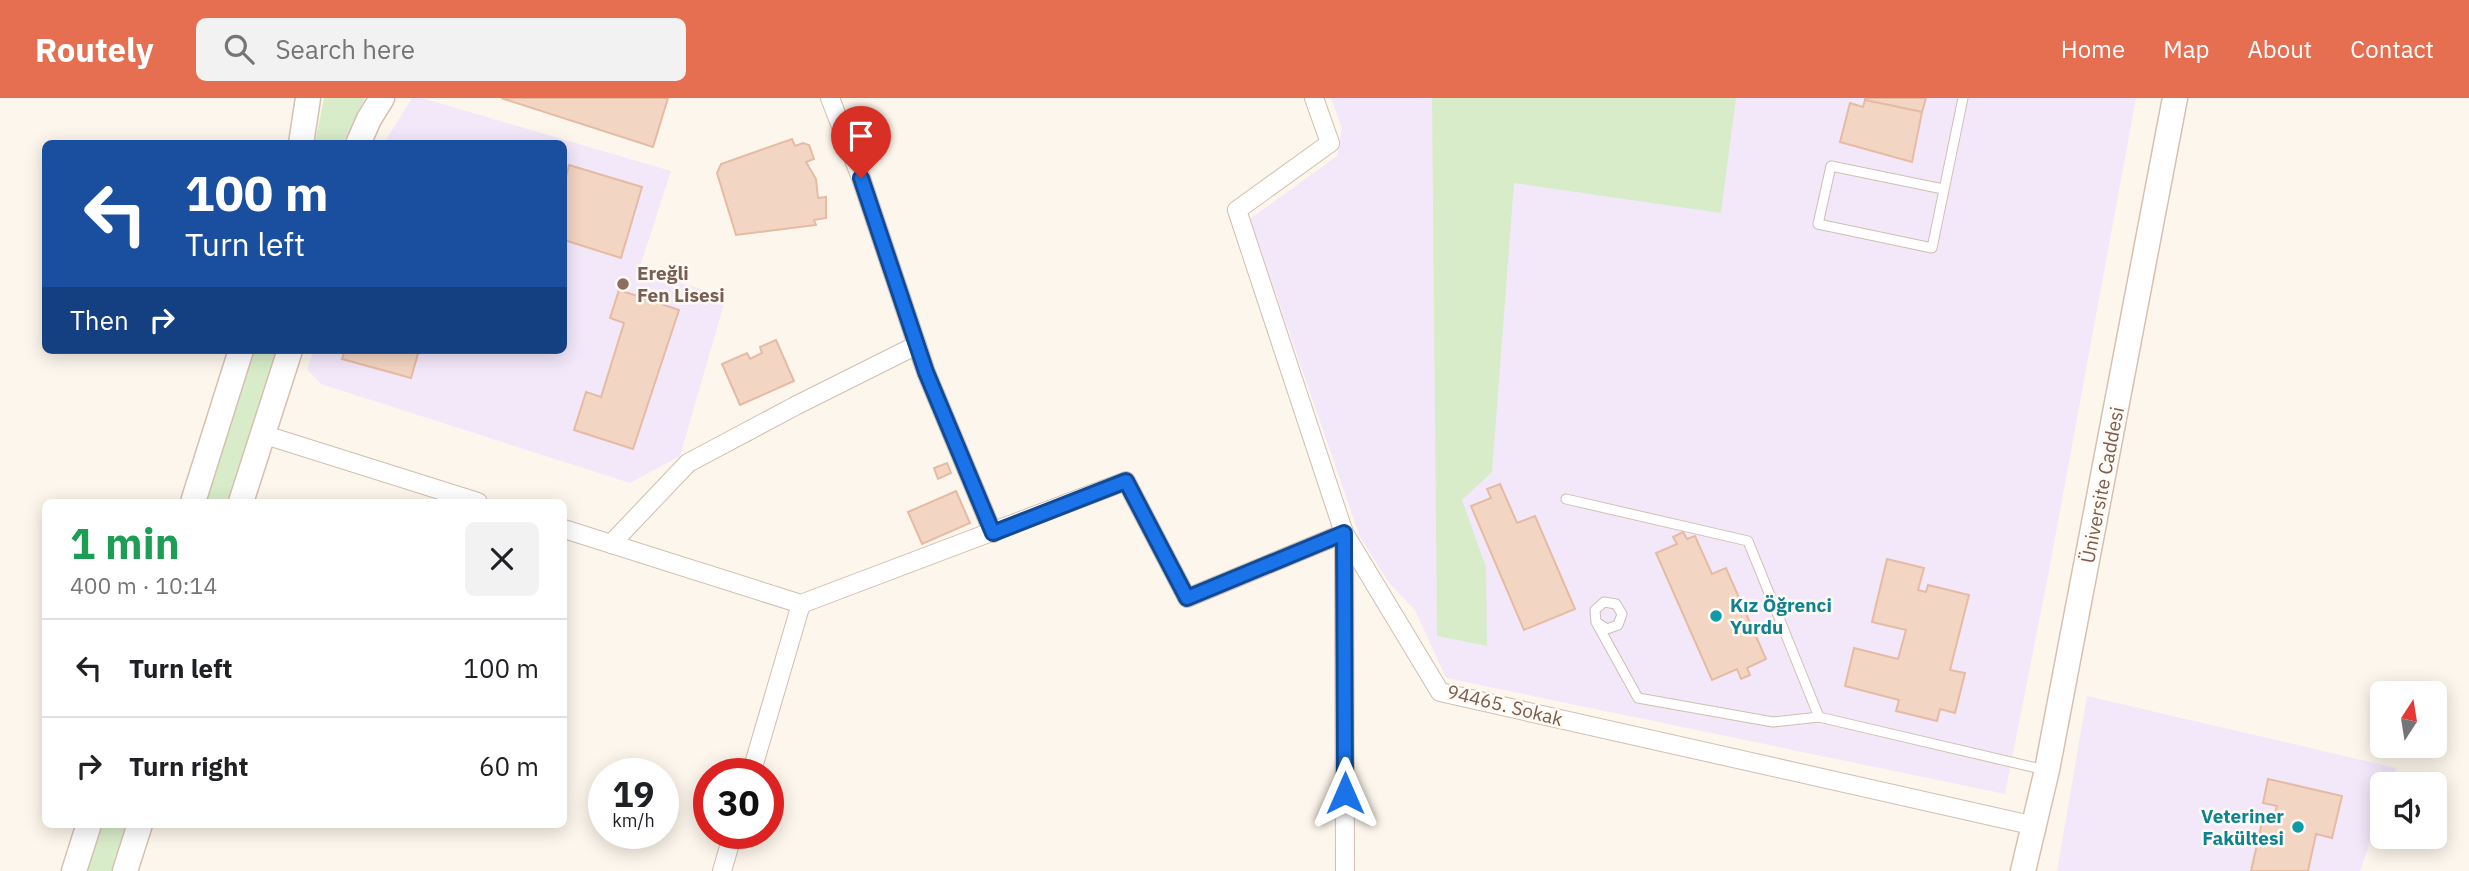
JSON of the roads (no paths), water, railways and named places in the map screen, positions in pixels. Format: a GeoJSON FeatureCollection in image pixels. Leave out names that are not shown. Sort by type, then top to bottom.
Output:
{"type":"FeatureCollection","features":[{"type":"Feature","properties":{"kind":"street"},"geometry":{"type":"LineString","coordinates":[[302,140],[308,98]]}},
{"type":"Feature","properties":{"kind":"street"},"geometry":{"type":"LineString","coordinates":[[360,140],[382,98]]}},
{"type":"Feature","properties":{"kind":"street"},"geometry":{"type":"LineString","coordinates":[[830,98],[861,178],[917,345],[993,533]]}},
{"type":"Feature","properties":{"kind":"street","name":"94465. Sokak"},"geometry":{"type":"LineString","coordinates":[[1314,98],[1331,143],[1237,210],[1344,533],[1440,692],[2035,826]]}},
{"type":"Feature","properties":{"kind":"street","name":"Üniversite Caddesi"},"geometry":{"type":"LineString","coordinates":[[2023,871],[2047,770],[2175,98]]}},
{"type":"Feature","properties":{"kind":"street"},"geometry":{"type":"LineString","coordinates":[[611,544],[688,463],[917,345]]}},
{"type":"Feature","properties":{"kind":"street"},"geometry":{"type":"LineString","coordinates":[[193,499],[240,354]]}},
{"type":"Feature","properties":{"kind":"street"},"geometry":{"type":"LineString","coordinates":[[242,499],[288,354]]}},
{"type":"Feature","properties":{"kind":"street"},"geometry":{"type":"LineString","coordinates":[[262,434],[468,499]]}},
{"type":"Feature","properties":{"kind":"street"},"geometry":{"type":"LineString","coordinates":[[567,530],[802,604],[1126,481],[1187,598],[1344,533],[1345,871]]}},
{"type":"Feature","properties":{"kind":"street"},"geometry":{"type":"LineString","coordinates":[[756,758],[802,604]]}},
{"type":"Feature","properties":{"kind":"street"},"geometry":{"type":"LineString","coordinates":[[74,871],[88,828]]}},
{"type":"Feature","properties":{"kind":"street"},"geometry":{"type":"LineString","coordinates":[[125,871],[139,828]]}},
{"type":"Feature","properties":{"kind":"street"},"geometry":{"type":"LineString","coordinates":[[722,871],[728,849]]}},
{"type":"Feature","properties":{"kind":"lane"},"geometry":{"type":"LineString","coordinates":[[1943,189],[1831,166],[1818,224],[1933,248],[1963,98]]}},
{"type":"Feature","properties":{"kind":"lane"},"geometry":{"type":"LineString","coordinates":[[1566,499],[1748,541],[1819,717]]}},
{"type":"Feature","properties":{"kind":"lane"},"geometry":{"type":"LineString","coordinates":[[1596,622],[1638,698],[1773,722],[1819,717],[2047,770]]}},
{"type":"Feature","properties":{"kind":"place","name":"Ereğli Fen Lisesi"},"geometry":{"type":"Point","coordinates":[623,284]}},
{"type":"Feature","properties":{"kind":"place","name":"Kız Öğrenci Yurdu"},"geometry":{"type":"Point","coordinates":[1716,616]}},
{"type":"Feature","properties":{"kind":"place","name":"Veteriner Fakültesi"},"geometry":{"type":"Point","coordinates":[2298,827]}}]}
